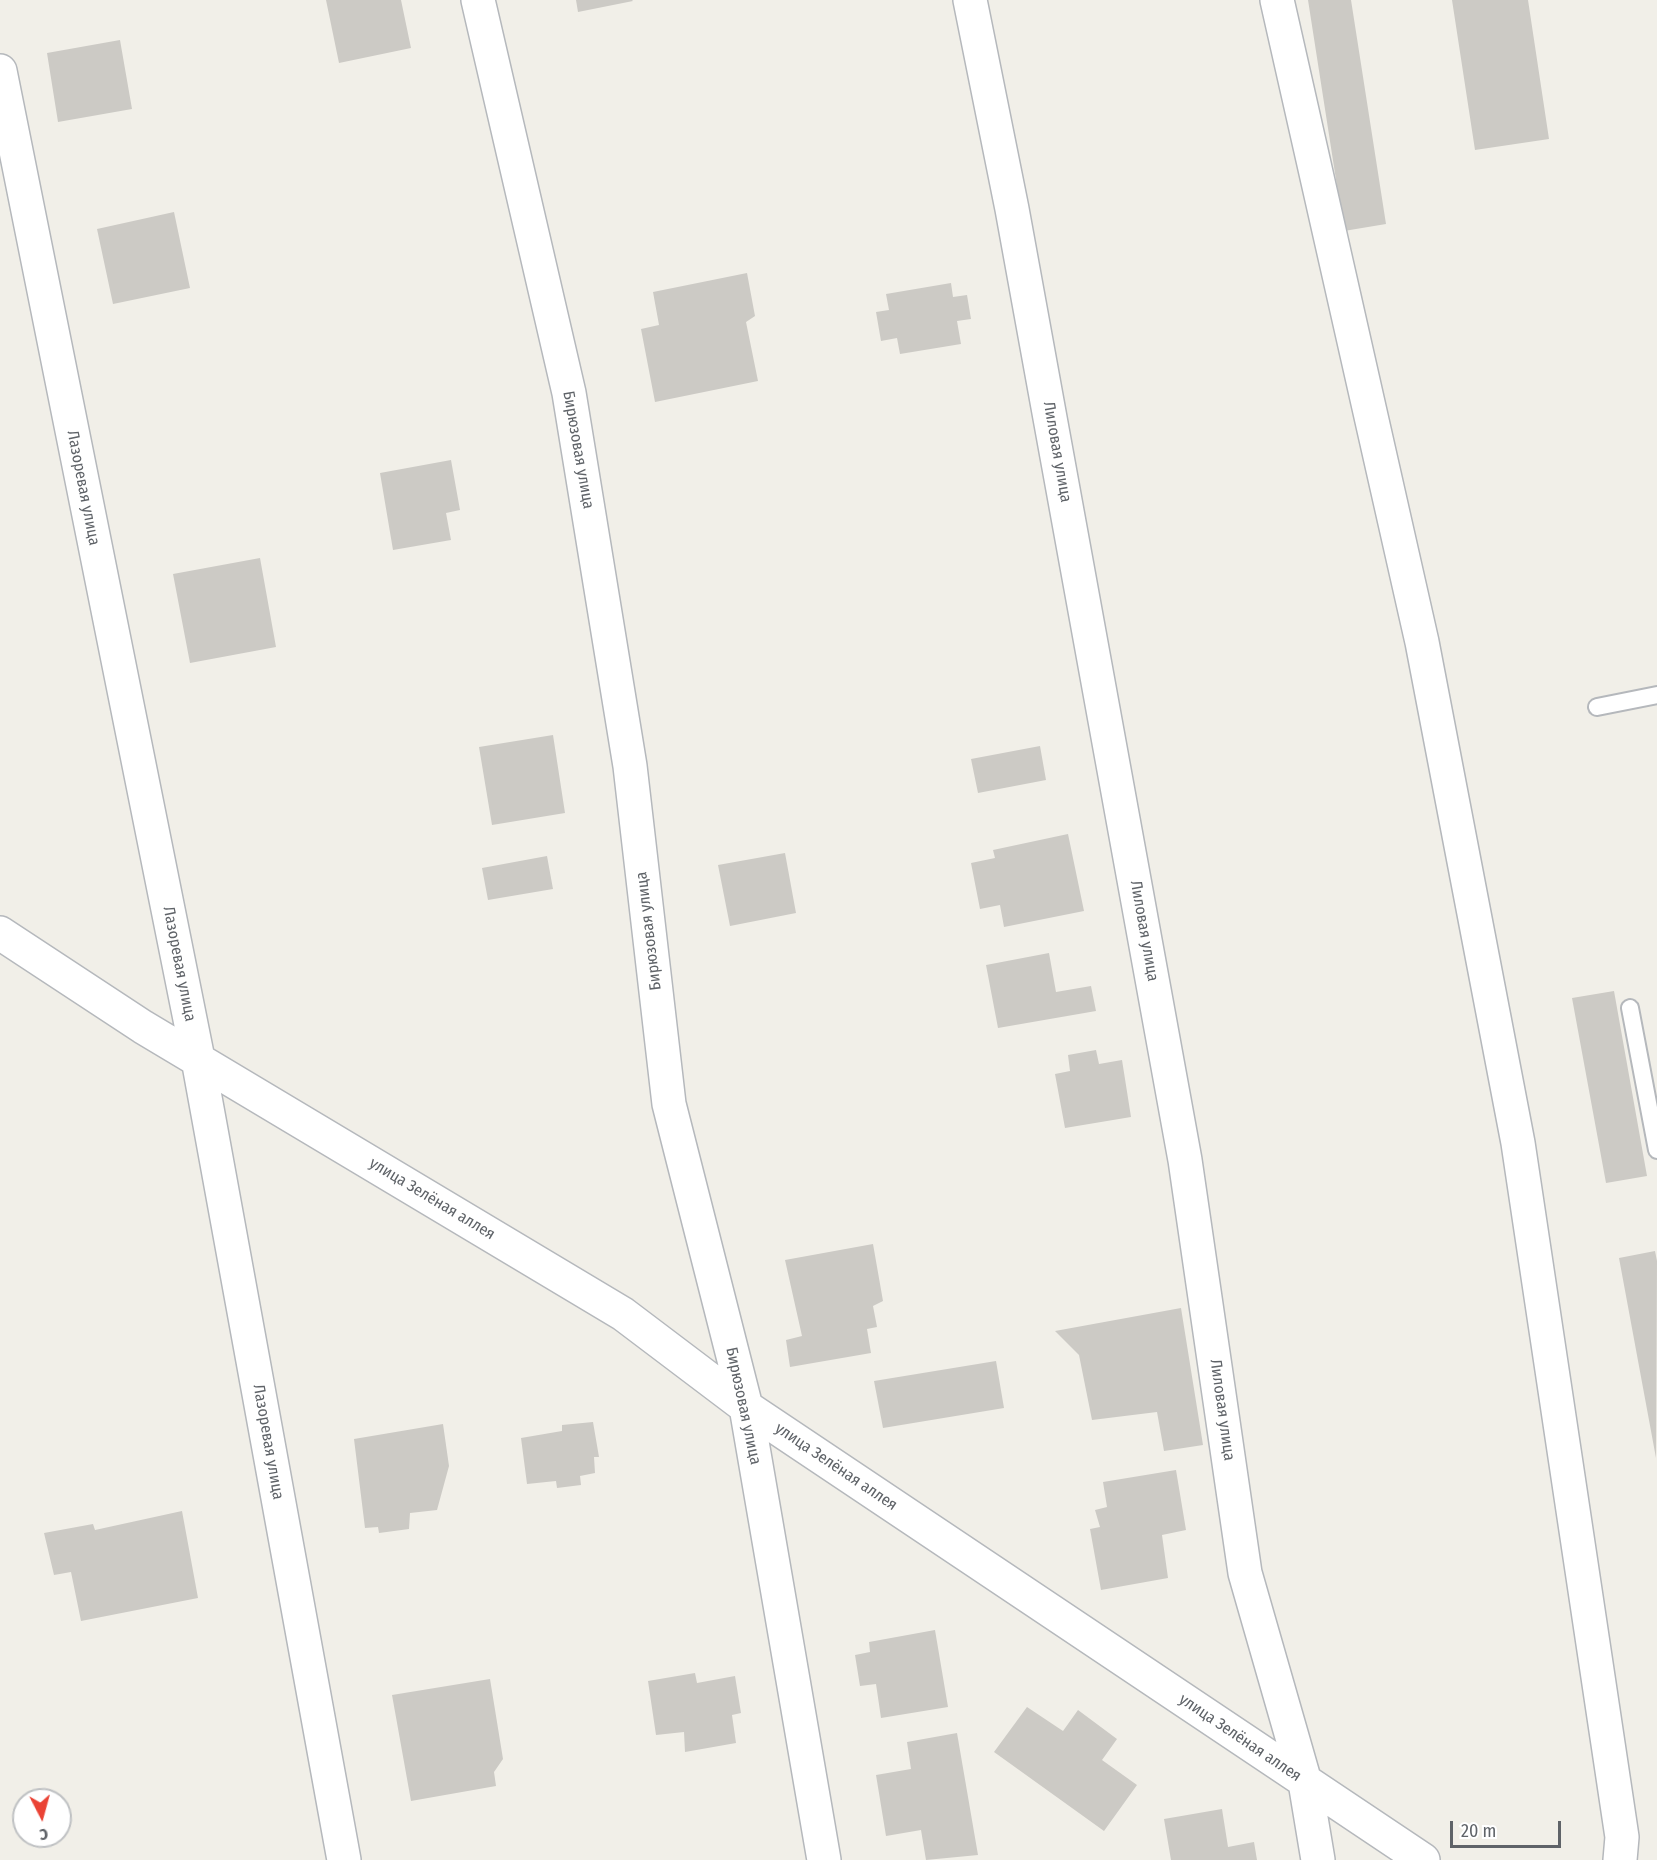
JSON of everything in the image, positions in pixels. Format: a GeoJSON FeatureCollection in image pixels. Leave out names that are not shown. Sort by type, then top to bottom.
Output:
{"type":"FeatureCollection","features":[{"type":"Feature","properties":{"kind":"street","name":"Бирюзовая улица"},"geometry":{"type":"LineString","coordinates":[[478,0],[569,393],[630,766],[669,1104],[746,1407],[824,1860]]}},
{"type":"Feature","properties":{"kind":"street","name":"Лиловая улица"},"geometry":{"type":"LineString","coordinates":[[970,0],[1015,221],[1185,1160],[1245,1573],[1305,1782],[1318,1860]]}},
{"type":"Feature","properties":{"kind":"street"},"geometry":{"type":"LineString","coordinates":[[1277,0],[1422,642],[1518,1143],[1622,1837],[1620,1860]]}},
{"type":"Feature","properties":{"kind":"street","name":"Лазоревая улица"},"geometry":{"type":"LineString","coordinates":[[0,71],[198,1059],[344,1860]]}},
{"type":"Feature","properties":{"kind":"street","name":"улица Зелёная аллея"},"geometry":{"type":"LineString","coordinates":[[0,933],[198,1059],[623,1314],[746,1407],[1423,1860]]}},
{"type":"Feature","properties":{"kind":"lane"},"geometry":{"type":"LineString","coordinates":[[1597,706],[1657,695]]}},
{"type":"Feature","properties":{"kind":"lane"},"geometry":{"type":"LineString","coordinates":[[1630,1008],[1657,1150]]}},
{"type":"Feature","properties":{"kind":"building"},"geometry":{"type":"Polygon","coordinates":[[[326,0],[401,0],[411,48],[339,63],[326,0]]]}},
{"type":"Feature","properties":{"kind":"building"},"geometry":{"type":"Polygon","coordinates":[[[576,0],[632,0],[633,1],[578,12],[576,0]]]}},
{"type":"Feature","properties":{"kind":"building"},"geometry":{"type":"Polygon","coordinates":[[[1308,0],[1351,0],[1386,224],[1344,231],[1308,0]]]}},
{"type":"Feature","properties":{"kind":"building"},"geometry":{"type":"Polygon","coordinates":[[[1452,0],[1528,0],[1549,139],[1475,150],[1452,0]]]}},
{"type":"Feature","properties":{"kind":"building"},"geometry":{"type":"Polygon","coordinates":[[[120,40],[132,109],[58,122],[47,53],[120,40]]]}},
{"type":"Feature","properties":{"kind":"building"},"geometry":{"type":"Polygon","coordinates":[[[174,212],[190,288],[113,304],[97,229],[174,212]]]}},
{"type":"Feature","properties":{"kind":"building"},"geometry":{"type":"Polygon","coordinates":[[[747,273],[755,316],[746,322],[758,381],[655,402],[641,329],[659,325],[653,292],[747,273]]]}},
{"type":"Feature","properties":{"kind":"building"},"geometry":{"type":"Polygon","coordinates":[[[951,283],[953,297],[967,295],[971,319],[957,321],[961,344],[900,354],[897,338],[881,341],[876,312],[889,310],[886,294],[951,283]]]}},
{"type":"Feature","properties":{"kind":"building"},"geometry":{"type":"Polygon","coordinates":[[[451,460],[460,510],[446,513],[451,540],[393,550],[380,473],[451,460]]]}},
{"type":"Feature","properties":{"kind":"building"},"geometry":{"type":"Polygon","coordinates":[[[260,558],[276,647],[190,663],[173,574],[260,558]]]}},
{"type":"Feature","properties":{"kind":"building"},"geometry":{"type":"Polygon","coordinates":[[[553,735],[565,813],[492,825],[479,747],[553,735]]]}},
{"type":"Feature","properties":{"kind":"building"},"geometry":{"type":"Polygon","coordinates":[[[1040,746],[1046,780],[978,793],[971,759],[1040,746]]]}},
{"type":"Feature","properties":{"kind":"building"},"geometry":{"type":"Polygon","coordinates":[[[1068,834],[1084,911],[1004,927],[1000,905],[980,909],[971,863],[995,858],[993,850],[1068,834]]]}},
{"type":"Feature","properties":{"kind":"building"},"geometry":{"type":"Polygon","coordinates":[[[785,853],[796,913],[730,926],[718,865],[785,853]]]}},
{"type":"Feature","properties":{"kind":"building"},"geometry":{"type":"Polygon","coordinates":[[[547,856],[553,889],[488,900],[482,868],[547,856]]]}},
{"type":"Feature","properties":{"kind":"building"},"geometry":{"type":"Polygon","coordinates":[[[1049,953],[1056,992],[1091,986],[1096,1011],[998,1028],[986,965],[1049,953]]]}},
{"type":"Feature","properties":{"kind":"building"},"geometry":{"type":"Polygon","coordinates":[[[1614,991],[1647,1176],[1606,1183],[1572,998],[1614,991]]]}},
{"type":"Feature","properties":{"kind":"building"},"geometry":{"type":"Polygon","coordinates":[[[1096,1050],[1099,1064],[1122,1060],[1131,1117],[1065,1128],[1055,1074],[1070,1071],[1068,1055],[1096,1050]]]}},
{"type":"Feature","properties":{"kind":"building"},"geometry":{"type":"Polygon","coordinates":[[[873,1244],[883,1301],[873,1306],[877,1327],[867,1329],[871,1353],[790,1367],[786,1340],[802,1336],[785,1260],[873,1244]]]}},
{"type":"Feature","properties":{"kind":"building"},"geometry":{"type":"Polygon","coordinates":[[[1655,1251],[1657,1261],[1656,1458],[1619,1258],[1655,1251]]]}},
{"type":"Feature","properties":{"kind":"building"},"geometry":{"type":"Polygon","coordinates":[[[1181,1308],[1203,1445],[1164,1451],[1157,1412],[1092,1420],[1079,1355],[1055,1331],[1181,1308]]]}},
{"type":"Feature","properties":{"kind":"building"},"geometry":{"type":"Polygon","coordinates":[[[996,1361],[1004,1408],[883,1428],[874,1381],[996,1361]]]}},
{"type":"Feature","properties":{"kind":"building"},"geometry":{"type":"Polygon","coordinates":[[[593,1422],[599,1457],[594,1457],[595,1473],[580,1476],[581,1485],[557,1488],[556,1481],[527,1484],[521,1438],[562,1431],[562,1425],[593,1422]]]}},
{"type":"Feature","properties":{"kind":"building"},"geometry":{"type":"Polygon","coordinates":[[[443,1424],[449,1466],[437,1510],[410,1513],[409,1529],[379,1533],[378,1527],[365,1528],[354,1439],[443,1424]]]}},
{"type":"Feature","properties":{"kind":"building"},"geometry":{"type":"Polygon","coordinates":[[[1176,1470],[1186,1530],[1162,1535],[1168,1578],[1101,1590],[1090,1529],[1100,1527],[1095,1510],[1107,1507],[1103,1482],[1176,1470]]]}},
{"type":"Feature","properties":{"kind":"building"},"geometry":{"type":"Polygon","coordinates":[[[182,1511],[198,1598],[81,1621],[71,1572],[54,1575],[44,1533],[93,1524],[95,1530],[182,1511]]]}},
{"type":"Feature","properties":{"kind":"building"},"geometry":{"type":"Polygon","coordinates":[[[935,1630],[948,1707],[881,1718],[876,1684],[860,1686],[855,1655],[870,1652],[869,1642],[935,1630]]]}},
{"type":"Feature","properties":{"kind":"building"},"geometry":{"type":"Polygon","coordinates":[[[695,1673],[697,1683],[735,1676],[741,1713],[732,1715],[736,1743],[685,1752],[684,1732],[656,1735],[648,1681],[695,1673]]]}},
{"type":"Feature","properties":{"kind":"building"},"geometry":{"type":"Polygon","coordinates":[[[490,1679],[503,1759],[494,1772],[496,1786],[411,1801],[392,1695],[490,1679]]]}},
{"type":"Feature","properties":{"kind":"building"},"geometry":{"type":"Polygon","coordinates":[[[1027,1707],[1063,1731],[1078,1710],[1117,1739],[1102,1760],[1137,1785],[1104,1831],[994,1752],[1027,1707]]]}},
{"type":"Feature","properties":{"kind":"building"},"geometry":{"type":"Polygon","coordinates":[[[957,1733],[978,1855],[926,1860],[921,1830],[886,1836],[876,1775],[911,1769],[907,1742],[957,1733]]]}},
{"type":"Feature","properties":{"kind":"building"},"geometry":{"type":"Polygon","coordinates":[[[1222,1809],[1228,1847],[1254,1842],[1257,1860],[1171,1860],[1164,1819],[1222,1809]]]}}]}
